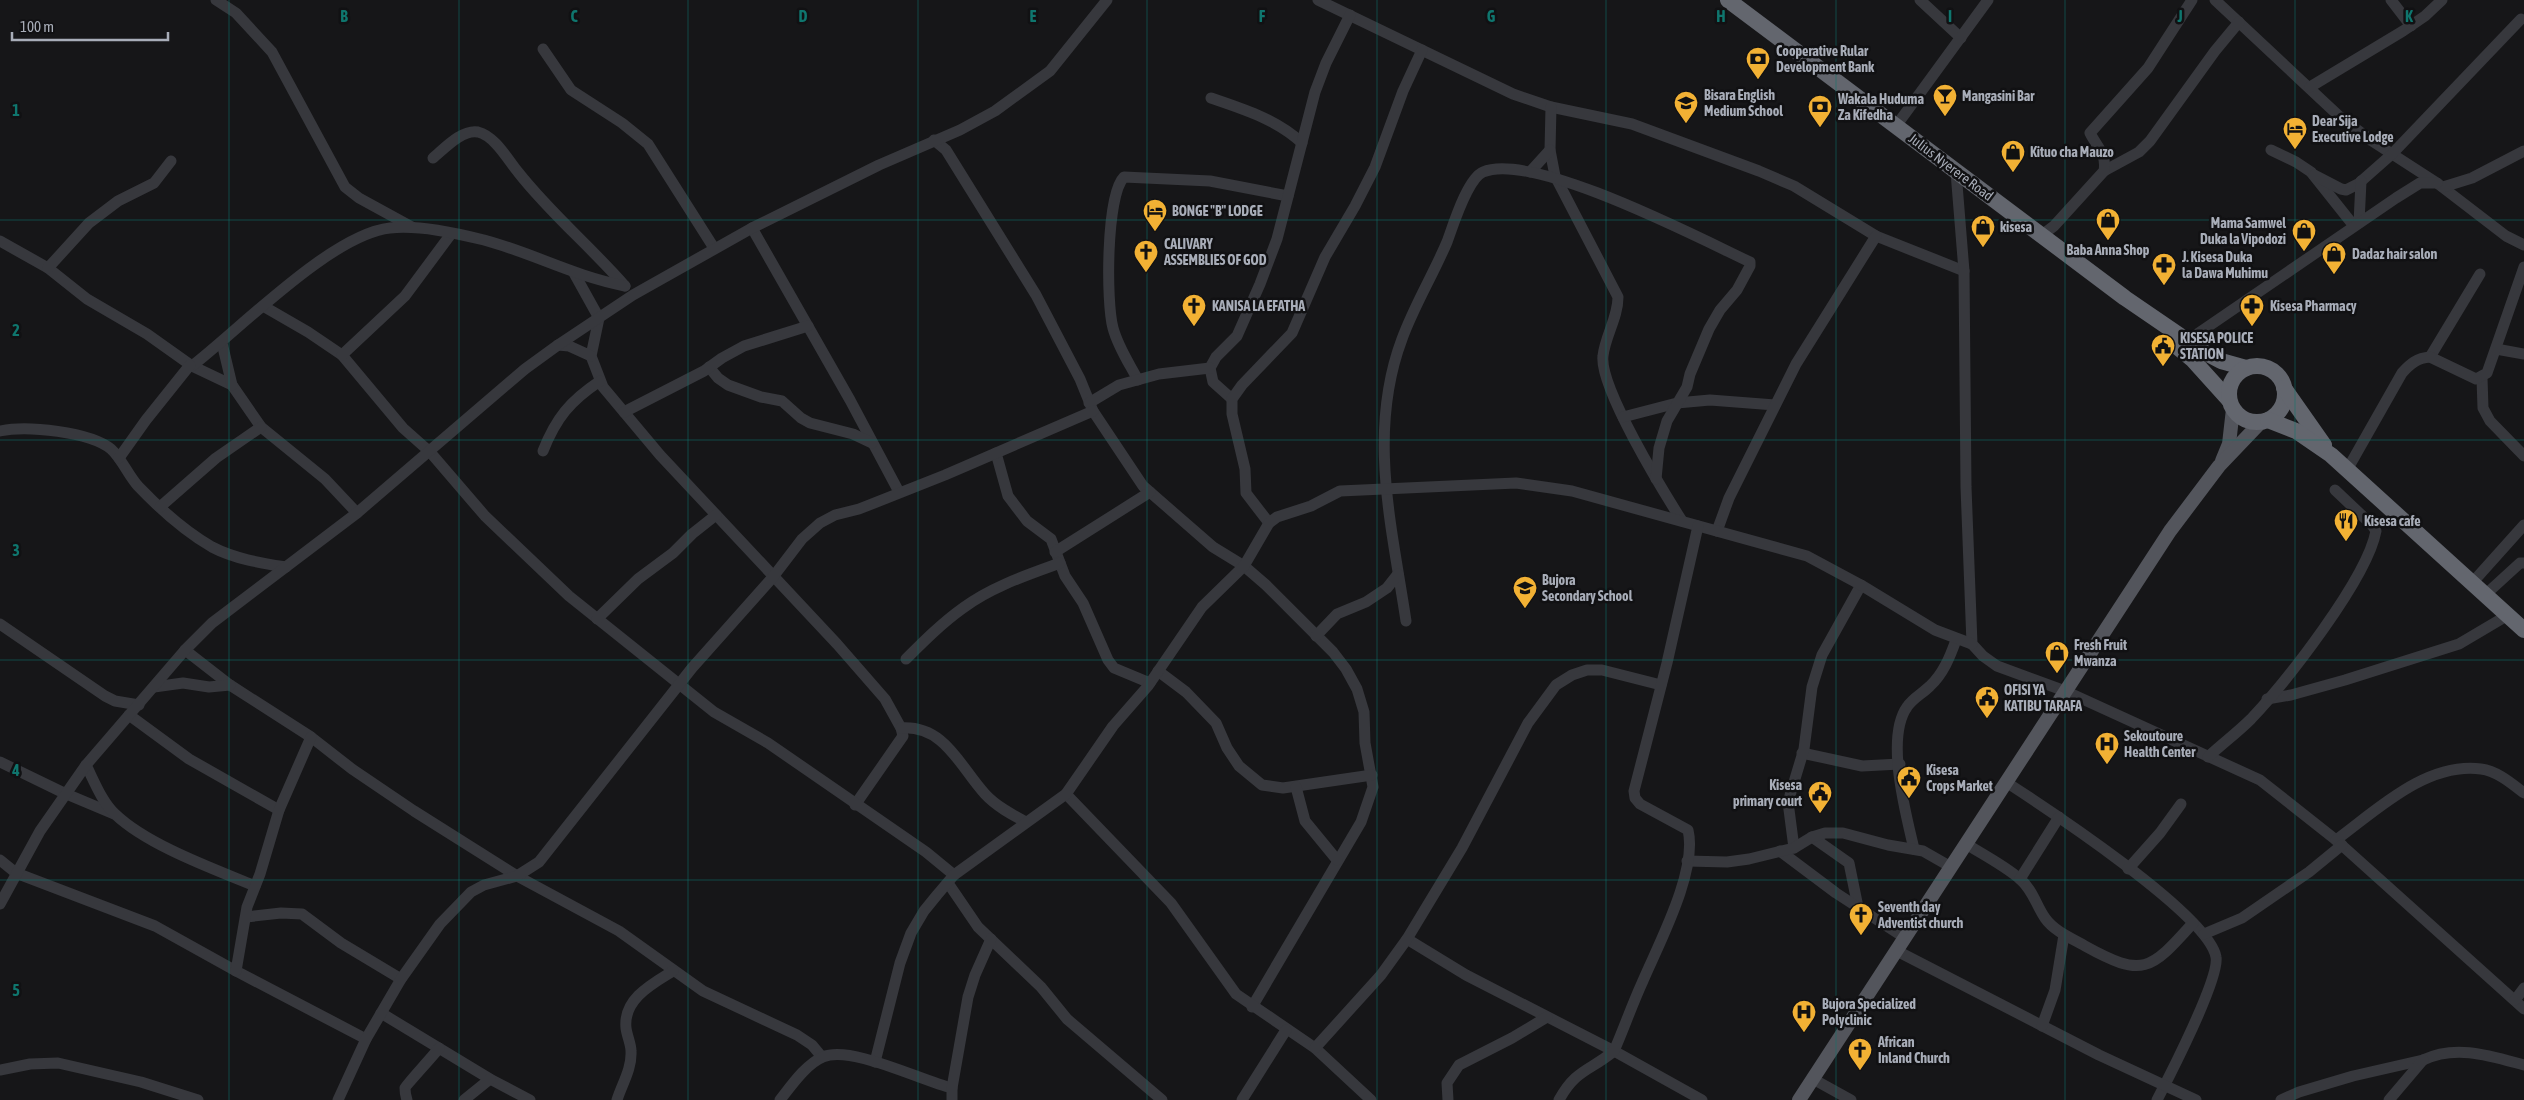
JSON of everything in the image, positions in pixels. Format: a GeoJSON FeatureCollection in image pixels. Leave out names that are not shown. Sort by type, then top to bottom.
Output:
{"type":"FeatureCollection","features":[{"type":"Feature","properties":{"kind":"highway","name":"Julius Nyerere Road"},"geometry":{"type":"LineString","coordinates":[[1728,0],[1956,172],[2187,341],[2221,361],[2246,368],[2256,366],[2274,372],[2331,455]]}},
{"type":"Feature","properties":{"kind":"highway","name":"Julius Nyerere Road"},"geometry":{"type":"LineString","coordinates":[[2126,298],[2192,360],[2240,417],[2250,422],[2264,421],[2296,431],[2331,455],[2524,630]]}},
{"type":"Feature","properties":{"kind":"highway"},"geometry":{"type":"LineString","coordinates":[[2231,405],[2232,381],[2246,368]]}},
{"type":"Feature","properties":{"kind":"highway"},"geometry":{"type":"LineString","coordinates":[[2264,421],[2282,407],[2284,388]]}},
{"type":"Feature","properties":{"kind":"main road"},"geometry":{"type":"LineString","coordinates":[[2219,466],[2229,444],[2231,405]]}},
{"type":"Feature","properties":{"kind":"main road"},"geometry":{"type":"LineString","coordinates":[[1799,1100],[2170,531],[2219,466],[2264,421]]}},
{"type":"Feature","properties":{"kind":"street"},"geometry":{"type":"LineString","coordinates":[[216,0],[236,13],[272,52],[345,187],[360,198],[412,227]]}},
{"type":"Feature","properties":{"kind":"street"},"geometry":{"type":"LineString","coordinates":[[0,904],[16,873],[64,793],[185,650],[212,624],[358,513],[525,369],[558,345],[633,295],[714,248],[934,140],[960,130],[995,111],[1050,71],[1107,0]]}},
{"type":"Feature","properties":{"kind":"street"},"geometry":{"type":"LineString","coordinates":[[1318,0],[1513,94],[1551,107],[1632,124],[1760,171],[1794,186],[1876,236],[1964,271]]}},
{"type":"Feature","properties":{"kind":"street"},"geometry":{"type":"LineString","coordinates":[[1920,0],[1961,38]]}},
{"type":"Feature","properties":{"kind":"street"},"geometry":{"type":"LineString","coordinates":[[1896,126],[1988,0]]}},
{"type":"Feature","properties":{"kind":"street"},"geometry":{"type":"LineString","coordinates":[[2178,0],[2182,14]]}},
{"type":"Feature","properties":{"kind":"street"},"geometry":{"type":"LineString","coordinates":[[2104,171],[2106,161],[2103,152],[2090,133],[2148,68],[2192,0]]}},
{"type":"Feature","properties":{"kind":"street"},"geometry":{"type":"LineString","coordinates":[[2216,0],[2310,87],[2340,118],[2440,185],[2506,236],[2524,245]]}},
{"type":"Feature","properties":{"kind":"street"},"geometry":{"type":"LineString","coordinates":[[2391,0],[2411,26]]}},
{"type":"Feature","properties":{"kind":"street"},"geometry":{"type":"LineString","coordinates":[[2310,87],[2411,26],[2442,0]]}},
{"type":"Feature","properties":{"kind":"street"},"geometry":{"type":"LineString","coordinates":[[1232,399],[1213,382],[1210,368],[1216,357],[1237,336],[1277,239],[1306,125],[1326,63],[1350,15]]}},
{"type":"Feature","properties":{"kind":"street"},"geometry":{"type":"LineString","coordinates":[[2271,150],[2296,162],[2314,175],[2346,190],[2361,181],[2392,154],[2521,19]]}},
{"type":"Feature","properties":{"kind":"street"},"geometry":{"type":"LineString","coordinates":[[2042,235],[2054,226],[2104,171],[2139,152],[2150,141],[2215,51],[2239,22]]}},
{"type":"Feature","properties":{"kind":"street"},"geometry":{"type":"LineString","coordinates":[[543,49],[571,90],[648,144],[714,248]]}},
{"type":"Feature","properties":{"kind":"street"},"geometry":{"type":"LineString","coordinates":[[1269,523],[1246,493],[1244,483],[1245,469],[1232,414],[1232,399],[1242,385],[1292,334],[1325,257],[1356,206],[1375,167],[1403,91],[1422,50]]}},
{"type":"Feature","properties":{"kind":"street"},"geometry":{"type":"LineString","coordinates":[[1211,98],[1270,120],[1289,131],[1302,143]]}},
{"type":"Feature","properties":{"kind":"street"},"geometry":{"type":"LineString","coordinates":[[1551,107],[1550,150],[1555,176],[1618,297],[1618,306],[1603,356],[1603,372],[1623,417],[1656,479],[1682,521]]}},
{"type":"Feature","properties":{"kind":"street"},"geometry":{"type":"LineString","coordinates":[[1289,131],[1306,125]]}},
{"type":"Feature","properties":{"kind":"street"},"geometry":{"type":"LineString","coordinates":[[433,158],[468,133],[478,132],[486,136],[501,150],[544,203],[633,295]]}},
{"type":"Feature","properties":{"kind":"street"},"geometry":{"type":"LineString","coordinates":[[934,140],[946,150],[1036,295],[1080,379],[1091,407],[1130,469],[1150,492],[1212,546],[1244,566],[1266,585],[1346,669],[1357,689],[1364,712],[1365,743],[1373,787],[1371,798],[1361,822],[1252,1007]]}},
{"type":"Feature","properties":{"kind":"street"},"geometry":{"type":"LineString","coordinates":[[1530,172],[1550,150]]}},
{"type":"Feature","properties":{"kind":"street"},"geometry":{"type":"LineString","coordinates":[[2187,341],[2356,224],[2420,183],[2440,185],[2472,178],[2524,151]]}},
{"type":"Feature","properties":{"kind":"street"},"geometry":{"type":"LineString","coordinates":[[48,268],[89,223],[118,200],[154,183],[171,161]]}},
{"type":"Feature","properties":{"kind":"street"},"geometry":{"type":"LineString","coordinates":[[1406,621],[1385,490],[1382,438],[1390,380],[1402,339],[1432,278],[1465,197],[1476,176],[1483,172],[1499,169],[1555,176],[1635,209],[1750,262],[1750,266],[1738,290],[1720,310],[1709,328],[1690,374],[1688,387],[1667,421],[1658,448],[1656,479]]}},
{"type":"Feature","properties":{"kind":"street"},"geometry":{"type":"LineString","coordinates":[[1956,172],[1964,271],[1966,487],[1972,644]]}},
{"type":"Feature","properties":{"kind":"street"},"geometry":{"type":"LineString","coordinates":[[2314,175],[2356,224]]}},
{"type":"Feature","properties":{"kind":"street"},"geometry":{"type":"LineString","coordinates":[[1138,380],[1120,348],[1112,328],[1110,310],[1110,227],[1118,183],[1124,178],[1210,181],[1288,196]]}},
{"type":"Feature","properties":{"kind":"street"},"geometry":{"type":"LineString","coordinates":[[2356,224],[2361,181]]}},
{"type":"Feature","properties":{"kind":"street"},"geometry":{"type":"LineString","coordinates":[[119,458],[146,420],[191,366],[222,343],[263,306],[333,252],[367,234],[388,228],[412,227],[483,240],[513,249],[574,273],[625,286]]}},
{"type":"Feature","properties":{"kind":"street"},"geometry":{"type":"LineString","coordinates":[[752,228],[899,492]]}},
{"type":"Feature","properties":{"kind":"street"},"geometry":{"type":"LineString","coordinates":[[342,355],[405,296],[451,234]]}},
{"type":"Feature","properties":{"kind":"street"},"geometry":{"type":"LineString","coordinates":[[1717,531],[1729,498],[1796,364],[1876,236]]}},
{"type":"Feature","properties":{"kind":"street"},"geometry":{"type":"LineString","coordinates":[[0,242],[48,268],[87,299],[147,334],[191,366],[232,385]]}},
{"type":"Feature","properties":{"kind":"street"},"geometry":{"type":"LineString","coordinates":[[2524,268],[2491,364],[2482,378],[2483,408],[2490,421],[2524,456]]}},
{"type":"Feature","properties":{"kind":"street"},"geometry":{"type":"LineString","coordinates":[[574,273],[599,318],[591,356],[600,381],[624,412],[716,515],[837,644],[885,699],[901,728],[902,736],[895,749],[854,805]]}},
{"type":"Feature","properties":{"kind":"street"},"geometry":{"type":"LineString","coordinates":[[2430,357],[2480,274]]}},
{"type":"Feature","properties":{"kind":"street"},"geometry":{"type":"LineString","coordinates":[[263,306],[308,332],[342,355],[403,428],[430,452],[485,516],[518,550],[569,596],[714,712],[768,743],[854,805],[926,852],[951,879],[965,910],[991,940],[1041,987],[1067,1019],[1157,1099]]}},
{"type":"Feature","properties":{"kind":"street"},"geometry":{"type":"LineString","coordinates":[[624,412],[660,396],[744,346],[808,326]]}},
{"type":"Feature","properties":{"kind":"street"},"geometry":{"type":"LineString","coordinates":[[222,343],[232,385],[261,427],[325,479],[358,513]]}},
{"type":"Feature","properties":{"kind":"street"},"geometry":{"type":"LineString","coordinates":[[558,345],[569,346],[591,356]]}},
{"type":"Feature","properties":{"kind":"street"},"geometry":{"type":"LineString","coordinates":[[2496,349],[2524,354]]}},
{"type":"Feature","properties":{"kind":"street"},"geometry":{"type":"LineString","coordinates":[[2347,470],[2409,364],[2422,358],[2430,357],[2471,377],[2482,378]]}},
{"type":"Feature","properties":{"kind":"street"},"geometry":{"type":"LineString","coordinates":[[709,367],[718,378],[728,385],[761,397],[782,401],[801,418],[810,423],[853,434],[872,443]]}},
{"type":"Feature","properties":{"kind":"street"},"geometry":{"type":"LineString","coordinates":[[338,1100],[366,1039],[381,1013],[401,979],[440,924],[466,896],[484,885],[517,876],[539,862],[679,684],[773,577],[802,539],[820,523],[835,515],[859,509],[996,452],[1091,407],[1120,385],[1158,374],[1210,368]]}},
{"type":"Feature","properties":{"kind":"street"},"geometry":{"type":"LineString","coordinates":[[543,451],[550,433],[567,406],[600,381]]}},
{"type":"Feature","properties":{"kind":"street"},"geometry":{"type":"LineString","coordinates":[[1623,417],[1677,403],[1710,400],[1775,404]]}},
{"type":"Feature","properties":{"kind":"street"},"geometry":{"type":"LineString","coordinates":[[160,506],[210,463],[261,427]]}},
{"type":"Feature","properties":{"kind":"street"},"geometry":{"type":"LineString","coordinates":[[0,431],[20,428],[37,429],[92,439],[104,444],[119,458],[139,487],[188,530],[213,547],[243,559],[286,567]]}},
{"type":"Feature","properties":{"kind":"street"},"geometry":{"type":"LineString","coordinates":[[996,452],[1008,496],[1027,522],[1048,535],[1065,576],[1083,603],[1108,660],[1114,668],[1150,683]]}},
{"type":"Feature","properties":{"kind":"street"},"geometry":{"type":"LineString","coordinates":[[875,1062],[889,1000],[911,934],[924,911],[951,879],[1066,794],[1113,726],[1150,683],[1202,607],[1244,566],[1269,523],[1277,518],[1311,506],[1340,491],[1516,483],[1543,486],[1621,503],[1807,556],[1935,630],[1956,640],[1972,644],[1983,656],[1998,666],[2065,691],[2260,780],[2339,843],[2477,969],[2524,1009]]}},
{"type":"Feature","properties":{"kind":"street"},"geometry":{"type":"LineString","coordinates":[[2208,757],[2251,719],[2317,637],[2348,590],[2374,542],[2376,531],[2372,525],[2335,490]]}},
{"type":"Feature","properties":{"kind":"street"},"geometry":{"type":"LineString","coordinates":[[906,659],[930,634],[964,608],[1057,558],[1150,492]]}},
{"type":"Feature","properties":{"kind":"street"},"geometry":{"type":"LineString","coordinates":[[598,619],[638,579],[673,553],[692,534],[716,515]]}},
{"type":"Feature","properties":{"kind":"street"},"geometry":{"type":"LineString","coordinates":[[2472,583],[2524,525]]}},
{"type":"Feature","properties":{"kind":"street"},"geometry":{"type":"LineString","coordinates":[[1559,1100],[1572,1079],[1602,1062],[1614,1051],[1680,892],[1688,861],[1688,830],[1640,804],[1635,798],[1634,791],[1698,526]]}},
{"type":"Feature","properties":{"kind":"street"},"geometry":{"type":"LineString","coordinates":[[2485,595],[2520,562],[2524,562]]}},
{"type":"Feature","properties":{"kind":"street"},"geometry":{"type":"LineString","coordinates":[[1316,636],[1336,614],[1366,602],[1387,588],[1398,574]]}},
{"type":"Feature","properties":{"kind":"street"},"geometry":{"type":"LineString","coordinates":[[1794,848],[1788,802],[1802,753],[1812,687],[1822,655],[1860,585]]}},
{"type":"Feature","properties":{"kind":"street"},"geometry":{"type":"LineString","coordinates":[[2267,699],[2291,695],[2345,680],[2458,644],[2508,615]]}},
{"type":"Feature","properties":{"kind":"street"},"geometry":{"type":"LineString","coordinates":[[0,624],[105,696],[115,701],[139,705]]}},
{"type":"Feature","properties":{"kind":"street"},"geometry":{"type":"LineString","coordinates":[[1914,849],[1900,787],[1898,729],[1900,718],[1913,699],[1930,687],[1943,671],[1956,640]]}},
{"type":"Feature","properties":{"kind":"street"},"geometry":{"type":"LineString","coordinates":[[185,650],[230,685],[311,738],[374,785],[517,876],[619,932],[673,971],[717,999],[753,1013],[812,1045],[822,1057]]}},
{"type":"Feature","properties":{"kind":"street"},"geometry":{"type":"LineString","coordinates":[[1314,1048],[1381,975],[1407,939],[1462,848],[1528,723],[1556,685],[1572,675],[1588,670],[1602,670],[1661,685]]}},
{"type":"Feature","properties":{"kind":"street"},"geometry":{"type":"LineString","coordinates":[[1158,671],[1186,692],[1210,718],[1239,766],[1262,785],[1283,788],[1296,787],[1372,775]]}},
{"type":"Feature","properties":{"kind":"street"},"geometry":{"type":"LineString","coordinates":[[154,687],[183,683],[209,686],[230,685]]}},
{"type":"Feature","properties":{"kind":"street"},"geometry":{"type":"LineString","coordinates":[[115,701],[126,720],[189,759],[279,810]]}},
{"type":"Feature","properties":{"kind":"street"},"geometry":{"type":"LineString","coordinates":[[901,728],[916,727],[943,744],[965,766],[985,795],[1005,811],[1026,822]]}},
{"type":"Feature","properties":{"kind":"street"},"geometry":{"type":"LineString","coordinates":[[236,971],[246,917],[279,810],[311,738]]}},
{"type":"Feature","properties":{"kind":"street"},"geometry":{"type":"LineString","coordinates":[[1802,753],[1862,766],[1900,764]]}},
{"type":"Feature","properties":{"kind":"street"},"geometry":{"type":"LineString","coordinates":[[0,762],[64,793],[114,814],[168,848],[255,886]]}},
{"type":"Feature","properties":{"kind":"street"},"geometry":{"type":"LineString","coordinates":[[86,765],[114,814]]}},
{"type":"Feature","properties":{"kind":"street"},"geometry":{"type":"LineString","coordinates":[[2204,934],[2242,918],[2309,872],[2339,843],[2387,803],[2430,777],[2448,770],[2481,769],[2494,773],[2524,793]]}},
{"type":"Feature","properties":{"kind":"street"},"geometry":{"type":"LineString","coordinates":[[2006,782],[2059,817],[2161,894],[2193,923],[2213,946],[2216,959],[2213,975],[2165,1086],[2157,1100]]}},
{"type":"Feature","properties":{"kind":"street"},"geometry":{"type":"LineString","coordinates":[[1296,787],[1305,820],[1312,832],[1337,860]]}},
{"type":"Feature","properties":{"kind":"street"},"geometry":{"type":"LineString","coordinates":[[1066,794],[1171,903],[1206,950],[1226,982],[1252,1007],[1314,1048],[1371,1100]]}},
{"type":"Feature","properties":{"kind":"street"},"geometry":{"type":"LineString","coordinates":[[2128,869],[2160,833],[2181,804]]}},
{"type":"Feature","properties":{"kind":"street"},"geometry":{"type":"LineString","coordinates":[[2020,879],[2059,817]]}},
{"type":"Feature","properties":{"kind":"street"},"geometry":{"type":"LineString","coordinates":[[1688,861],[1727,862],[1794,848],[1812,837],[1825,833],[1844,833],[1888,845],[1923,851],[1951,867]]}},
{"type":"Feature","properties":{"kind":"street"},"geometry":{"type":"LineString","coordinates":[[1812,837],[1849,863],[1858,907]]}},
{"type":"Feature","properties":{"kind":"street"},"geometry":{"type":"LineString","coordinates":[[1966,844],[2020,879],[2031,890],[2044,917],[2064,935],[2103,956],[2136,968],[2150,963],[2164,954],[2193,923]]}},
{"type":"Feature","properties":{"kind":"street"},"geometry":{"type":"LineString","coordinates":[[1780,851],[1816,880],[1905,938]]}},
{"type":"Feature","properties":{"kind":"street"},"geometry":{"type":"LineString","coordinates":[[0,860],[16,873],[155,926],[366,1039]]}},
{"type":"Feature","properties":{"kind":"street"},"geometry":{"type":"LineString","coordinates":[[246,917],[292,912],[302,914],[341,943],[401,979]]}},
{"type":"Feature","properties":{"kind":"street"},"geometry":{"type":"LineString","coordinates":[[2042,1026],[2055,990],[2064,935]]}},
{"type":"Feature","properties":{"kind":"street"},"geometry":{"type":"LineString","coordinates":[[1407,939],[1466,975],[1614,1051],[1702,1100]]}},
{"type":"Feature","properties":{"kind":"street"},"geometry":{"type":"LineString","coordinates":[[952,1100],[952,1088],[968,997],[975,975],[991,940]]}},
{"type":"Feature","properties":{"kind":"street"},"geometry":{"type":"LineString","coordinates":[[1896,951],[2042,1026],[2196,1100]]}},
{"type":"Feature","properties":{"kind":"street"},"geometry":{"type":"LineString","coordinates":[[616,1100],[629,1069],[631,1051],[626,1027],[628,1011],[634,999],[650,985],[673,971]]}},
{"type":"Feature","properties":{"kind":"street"},"geometry":{"type":"LineString","coordinates":[[2515,1000],[2524,988]]}},
{"type":"Feature","properties":{"kind":"street"},"geometry":{"type":"LineString","coordinates":[[381,1013],[490,1079],[530,1100]]}},
{"type":"Feature","properties":{"kind":"street"},"geometry":{"type":"LineString","coordinates":[[1448,1100],[1447,1083],[1459,1065],[1512,1038],[1547,1017]]}},
{"type":"Feature","properties":{"kind":"street"},"geometry":{"type":"LineString","coordinates":[[1242,1100],[1286,1030]]}},
{"type":"Feature","properties":{"kind":"street"},"geometry":{"type":"LineString","coordinates":[[406,1100],[405,1088],[408,1082],[425,1067],[439,1048]]}},
{"type":"Feature","properties":{"kind":"street"},"geometry":{"type":"LineString","coordinates":[[2281,1100],[2299,1092],[2354,1076],[2423,1060],[2434,1054],[2480,1053],[2524,1065]]}},
{"type":"Feature","properties":{"kind":"street"},"geometry":{"type":"LineString","coordinates":[[780,1100],[798,1079],[822,1057],[845,1056],[875,1062],[952,1088]]}},
{"type":"Feature","properties":{"kind":"street"},"geometry":{"type":"LineString","coordinates":[[2389,1100],[2423,1060]]}},
{"type":"Feature","properties":{"kind":"street"},"geometry":{"type":"LineString","coordinates":[[0,1070],[30,1064],[58,1063],[141,1082],[198,1100]]}},
{"type":"Feature","properties":{"kind":"street"},"geometry":{"type":"LineString","coordinates":[[464,1100],[490,1079]]}},
{"type":"Feature","properties":{"kind":"street"},"geometry":{"type":"LineString","coordinates":[[1813,1079],[1851,1100]]}},
{"type":"Feature","properties":{"kind":"place","name":"Cooperative Rular Development Bank"},"geometry":{"type":"Point","coordinates":[1758,80]}},
{"type":"Feature","properties":{"kind":"place","name":"Mangasini Bar"},"geometry":{"type":"Point","coordinates":[1945,117]}},
{"type":"Feature","properties":{"kind":"place","name":"Bisara English Medium School"},"geometry":{"type":"Point","coordinates":[1686,124]}},
{"type":"Feature","properties":{"kind":"place","name":"Wakala Huduma Za Kifedha"},"geometry":{"type":"Point","coordinates":[1820,128]}},
{"type":"Feature","properties":{"kind":"place","name":"Dear Sija Executive Lodge"},"geometry":{"type":"Point","coordinates":[2295,150]}},
{"type":"Feature","properties":{"kind":"place","name":"Kituo cha Mauzo"},"geometry":{"type":"Point","coordinates":[2013,173]}},
{"type":"Feature","properties":{"kind":"place","name":"BONGE \"B\" LODGE"},"geometry":{"type":"Point","coordinates":[1155,232]}},
{"type":"Feature","properties":{"kind":"place","name":"Baba Anna Shop"},"geometry":{"type":"Point","coordinates":[2108,241]}},
{"type":"Feature","properties":{"kind":"place","name":"kisesa"},"geometry":{"type":"Point","coordinates":[1983,248]}},
{"type":"Feature","properties":{"kind":"place","name":"Mama Samwel Duka la Vipodozi"},"geometry":{"type":"Point","coordinates":[2304,252]}},
{"type":"Feature","properties":{"kind":"place","name":"CALIVARY ASSEMBLIES OF GOD"},"geometry":{"type":"Point","coordinates":[1146,273]}},
{"type":"Feature","properties":{"kind":"place","name":"Dadaz hair salon"},"geometry":{"type":"Point","coordinates":[2334,275]}},
{"type":"Feature","properties":{"kind":"place","name":"J. Kisesa Duka la Dawa Muhimu"},"geometry":{"type":"Point","coordinates":[2164,286]}},
{"type":"Feature","properties":{"kind":"place","name":"KANISA LA EFATHA"},"geometry":{"type":"Point","coordinates":[1194,327]}},
{"type":"Feature","properties":{"kind":"place","name":"Kisesa Pharmacy"},"geometry":{"type":"Point","coordinates":[2252,327]}},
{"type":"Feature","properties":{"kind":"place","name":"KISESA POLICE STATION"},"geometry":{"type":"Point","coordinates":[2163,367]}},
{"type":"Feature","properties":{"kind":"place","name":"Kisesa cafe"},"geometry":{"type":"Point","coordinates":[2346,542]}},
{"type":"Feature","properties":{"kind":"place","name":"Bujora Secondary School"},"geometry":{"type":"Point","coordinates":[1525,609]}},
{"type":"Feature","properties":{"kind":"place","name":"Fresh Fruit Mwanza"},"geometry":{"type":"Point","coordinates":[2057,674]}},
{"type":"Feature","properties":{"kind":"place","name":"OFISI YA KATIBU TARAFA"},"geometry":{"type":"Point","coordinates":[1987,719]}},
{"type":"Feature","properties":{"kind":"place","name":"Sekoutoure Health Center"},"geometry":{"type":"Point","coordinates":[2107,765]}},
{"type":"Feature","properties":{"kind":"place","name":"Kisesa Crops Market"},"geometry":{"type":"Point","coordinates":[1909,799]}},
{"type":"Feature","properties":{"kind":"place","name":"Kisesa primary court"},"geometry":{"type":"Point","coordinates":[1820,814]}},
{"type":"Feature","properties":{"kind":"place","name":"Seventh day Adventist church"},"geometry":{"type":"Point","coordinates":[1861,936]}},
{"type":"Feature","properties":{"kind":"place","name":"Bujora Specialized Polyclinic"},"geometry":{"type":"Point","coordinates":[1804,1033]}},
{"type":"Feature","properties":{"kind":"place","name":"African Inland Church"},"geometry":{"type":"Point","coordinates":[1860,1071]}}]}
